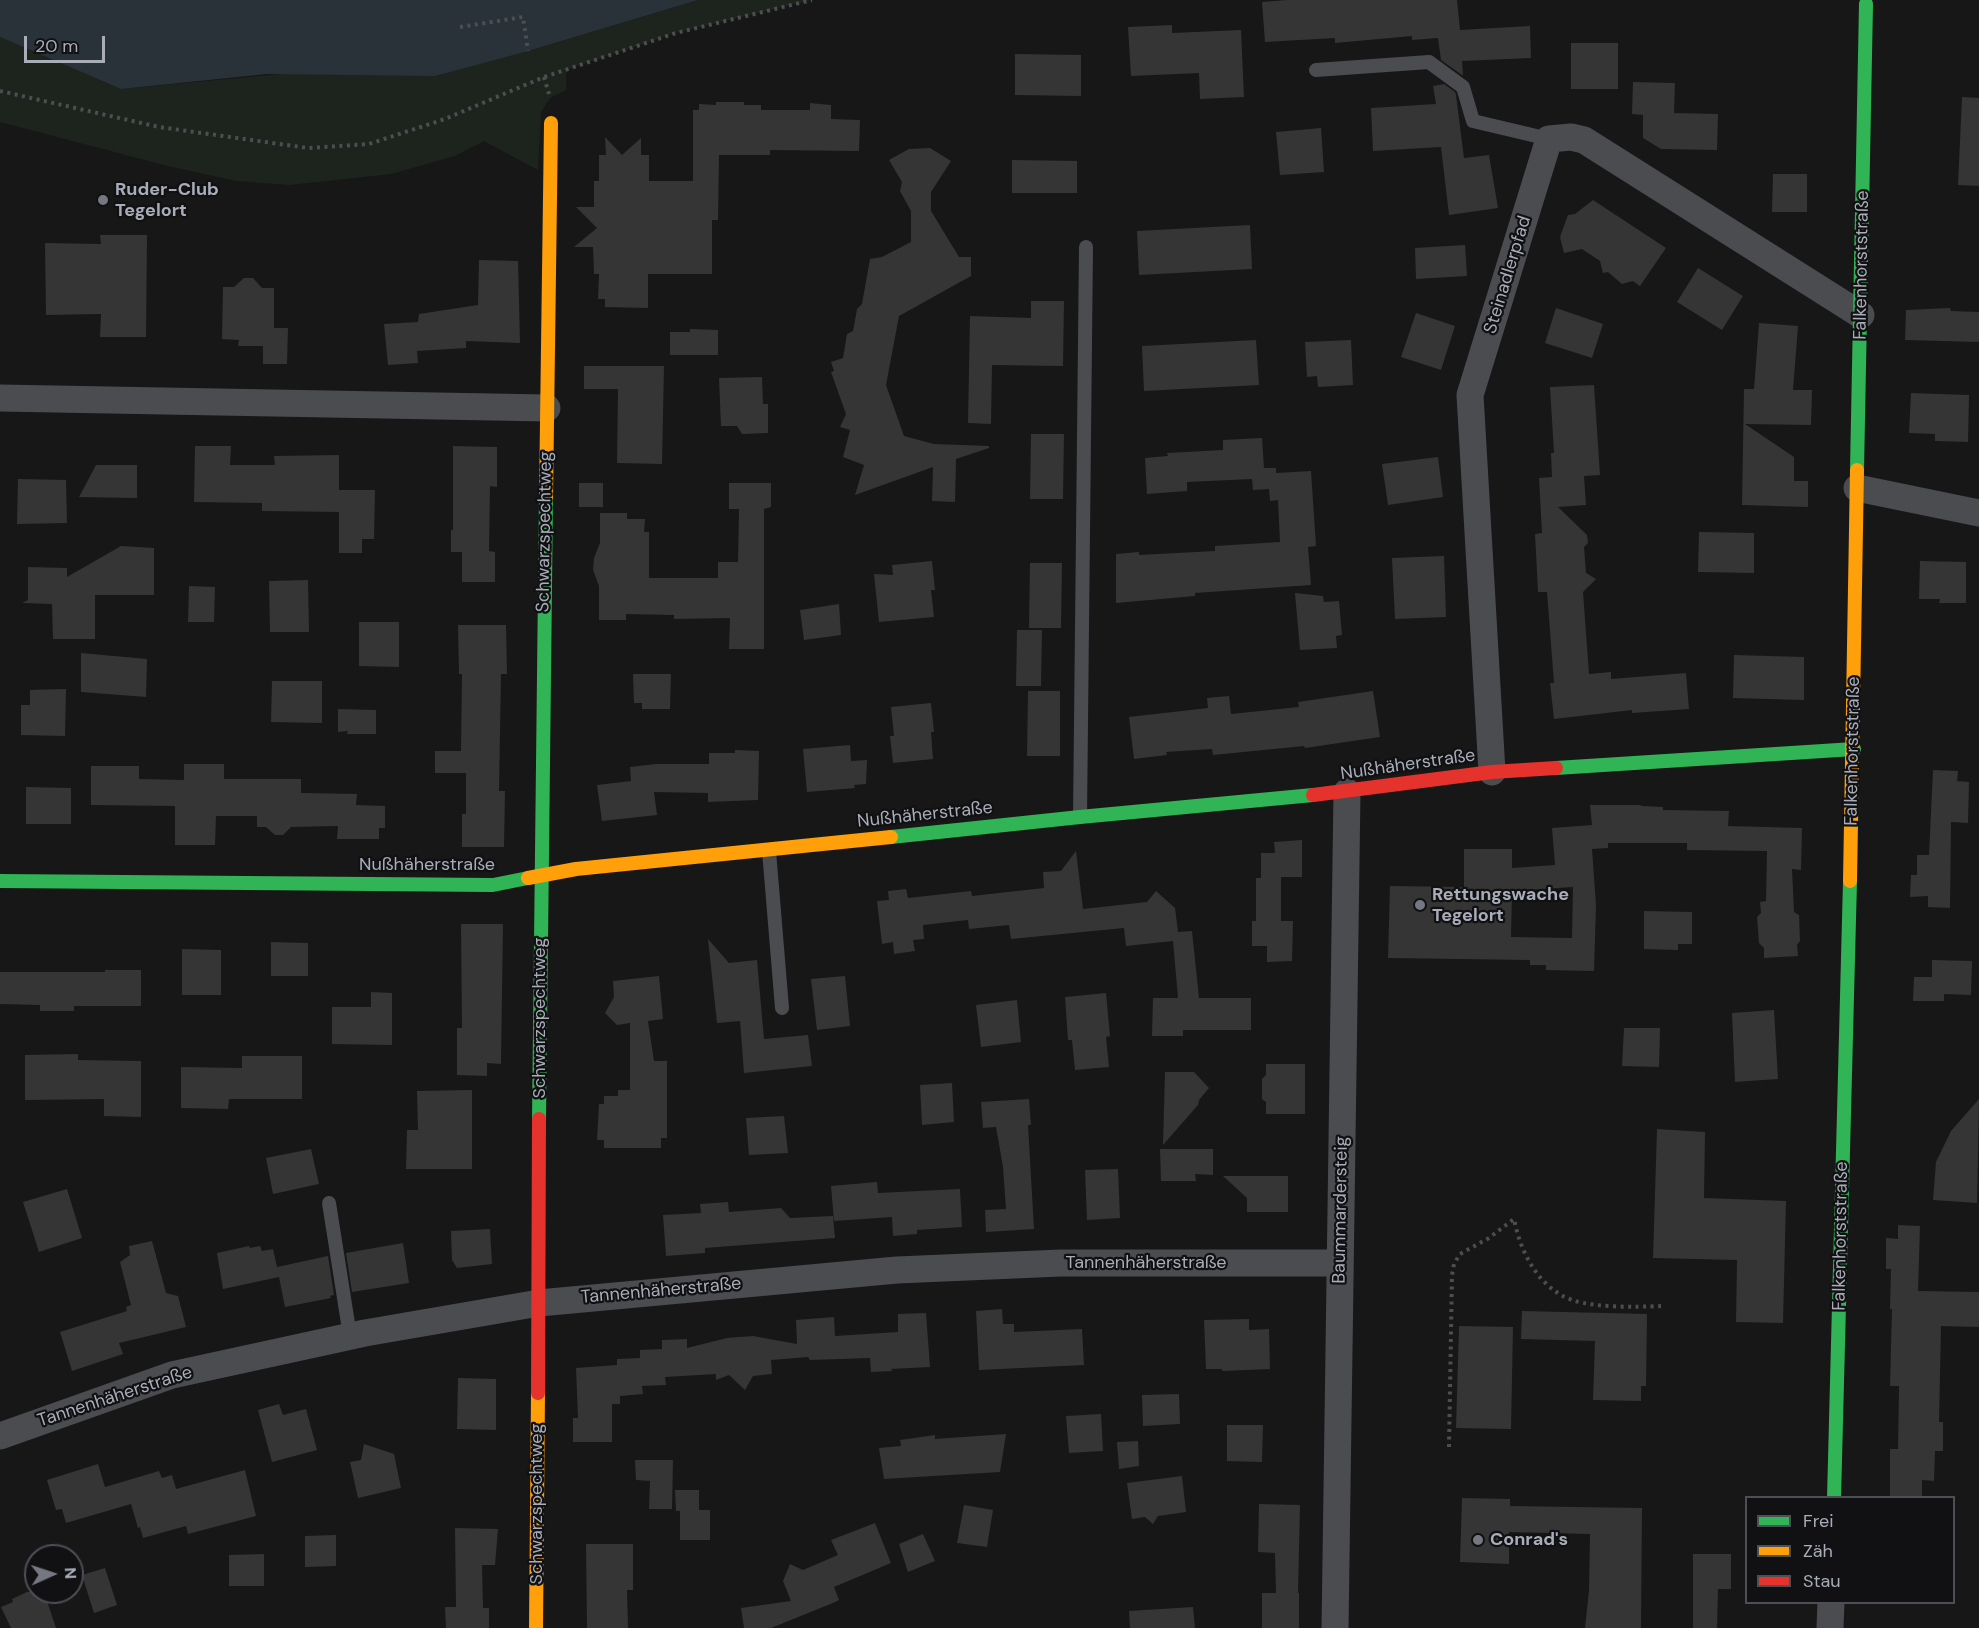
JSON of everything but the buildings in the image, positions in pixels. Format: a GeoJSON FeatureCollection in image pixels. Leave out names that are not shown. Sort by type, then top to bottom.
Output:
{"type":"FeatureCollection","features":[{"type":"Feature","properties":{"kind":"street","name":"Falkenhorststraße"},"geometry":{"type":"LineString","coordinates":[[1834,1496],[1854,749],[1866,4]]}},
{"type":"Feature","properties":{"kind":"street","name":"Schwarzspechtweg"},"geometry":{"type":"LineString","coordinates":[[537,1628],[541,876],[551,123]]}},
{"type":"Feature","properties":{"kind":"street"},"geometry":{"type":"LineString","coordinates":[[1549,139],[1571,137],[1584,140],[1861,315]]}},
{"type":"Feature","properties":{"kind":"street","name":"Steinadlerpfad"},"geometry":{"type":"LineString","coordinates":[[1492,772],[1470,395],[1549,139]]}},
{"type":"Feature","properties":{"kind":"street"},"geometry":{"type":"LineString","coordinates":[[0,398],[547,408]]}},
{"type":"Feature","properties":{"kind":"street"},"geometry":{"type":"LineString","coordinates":[[1857,488],[1979,513]]}},
{"type":"Feature","properties":{"kind":"street","name":"Nußhäherstraße"},"geometry":{"type":"LineString","coordinates":[[0,881],[493,885],[576,869],[1347,792],[1492,772],[1854,749]]}},
{"type":"Feature","properties":{"kind":"street","name":"Baummardersteig"},"geometry":{"type":"LineString","coordinates":[[1335,1628],[1347,792]]}},
{"type":"Feature","properties":{"kind":"street","name":"Tannenhäherstraße"},"geometry":{"type":"LineString","coordinates":[[0,1436],[172,1375],[350,1336],[539,1303],[897,1270],[1061,1263],[1340,1263]]}},
{"type":"Feature","properties":{"kind":"street"},"geometry":{"type":"LineString","coordinates":[[1830,1628],[1831,1604]]}},
{"type":"Feature","properties":{"kind":"lane"},"geometry":{"type":"LineString","coordinates":[[1316,70],[1429,62],[1463,87],[1473,121],[1549,139]]}},
{"type":"Feature","properties":{"kind":"lane"},"geometry":{"type":"LineString","coordinates":[[1080,817],[1086,247]]}},
{"type":"Feature","properties":{"kind":"lane"},"geometry":{"type":"LineString","coordinates":[[769,851],[782,1008]]}},
{"type":"Feature","properties":{"kind":"lane"},"geometry":{"type":"LineString","coordinates":[[329,1203],[350,1336]]}},
{"type":"Feature","properties":{"kind":"path"},"geometry":{"type":"LineString","coordinates":[[0,91],[159,127],[309,148],[369,144],[445,119],[544,77],[665,37],[812,0]]}},
{"type":"Feature","properties":{"kind":"path"},"geometry":{"type":"LineString","coordinates":[[460,27],[523,16],[528,51]]}},
{"type":"Feature","properties":{"kind":"path"},"geometry":{"type":"LineString","coordinates":[[1449,1447],[1452,1275],[1454,1263],[1460,1254],[1489,1238],[1514,1219],[1517,1236],[1528,1263],[1562,1296],[1598,1305],[1662,1306]]}},
{"type":"Feature","properties":{"kind":"shaded area"},"geometry":{"type":"Polygon","coordinates":[[[0,0],[698,0],[528,51],[435,76],[267,74],[121,89],[0,37],[0,0]]]}},
{"type":"Feature","properties":{"kind":"shaded area"},"geometry":{"type":"Polygon","coordinates":[[[698,0],[812,0],[676,33],[566,70],[566,90],[550,98],[541,112],[538,170],[484,141],[455,156],[391,174],[290,185],[236,181],[168,166],[0,122],[0,37],[121,89],[528,51],[698,0]]]}},
{"type":"Feature","properties":{"kind":"traffic: fast"},"geometry":{"type":"LineString","coordinates":[[1857,470],[1866,4]]}},
{"type":"Feature","properties":{"kind":"traffic: fast"},"geometry":{"type":"LineString","coordinates":[[539,1119],[546,497]]}},
{"type":"Feature","properties":{"kind":"traffic: fast"},"geometry":{"type":"LineString","coordinates":[[1556,768],[1854,749]]}},
{"type":"Feature","properties":{"kind":"traffic: fast"},"geometry":{"type":"LineString","coordinates":[[891,837],[1313,795]]}},
{"type":"Feature","properties":{"kind":"traffic: fast"},"geometry":{"type":"LineString","coordinates":[[0,881],[493,885],[528,878]]}},
{"type":"Feature","properties":{"kind":"traffic: fast"},"geometry":{"type":"LineString","coordinates":[[1834,1496],[1850,881]]}},
{"type":"Feature","properties":{"kind":"traffic: slow"},"geometry":{"type":"LineString","coordinates":[[546,497],[551,123]]}},
{"type":"Feature","properties":{"kind":"traffic: slow"},"geometry":{"type":"LineString","coordinates":[[1850,881],[1857,470]]}},
{"type":"Feature","properties":{"kind":"traffic: slow"},"geometry":{"type":"LineString","coordinates":[[528,878],[576,869],[891,837]]}},
{"type":"Feature","properties":{"kind":"traffic: slow"},"geometry":{"type":"LineString","coordinates":[[536,1628],[538,1393]]}},
{"type":"Feature","properties":{"kind":"traffic: jam"},"geometry":{"type":"LineString","coordinates":[[1313,795],[1492,772],[1556,768]]}},
{"type":"Feature","properties":{"kind":"traffic: jam"},"geometry":{"type":"LineString","coordinates":[[538,1393],[539,1119]]}},
{"type":"Feature","properties":{"kind":"place","name":"Ruder-Club Tegelort"},"geometry":{"type":"Point","coordinates":[103,200]}},
{"type":"Feature","properties":{"kind":"place","name":"Rettungswache Tegelort"},"geometry":{"type":"Point","coordinates":[1420,905]}},
{"type":"Feature","properties":{"kind":"place","name":"Conrad's"},"geometry":{"type":"Point","coordinates":[1478,1540]}}]}
